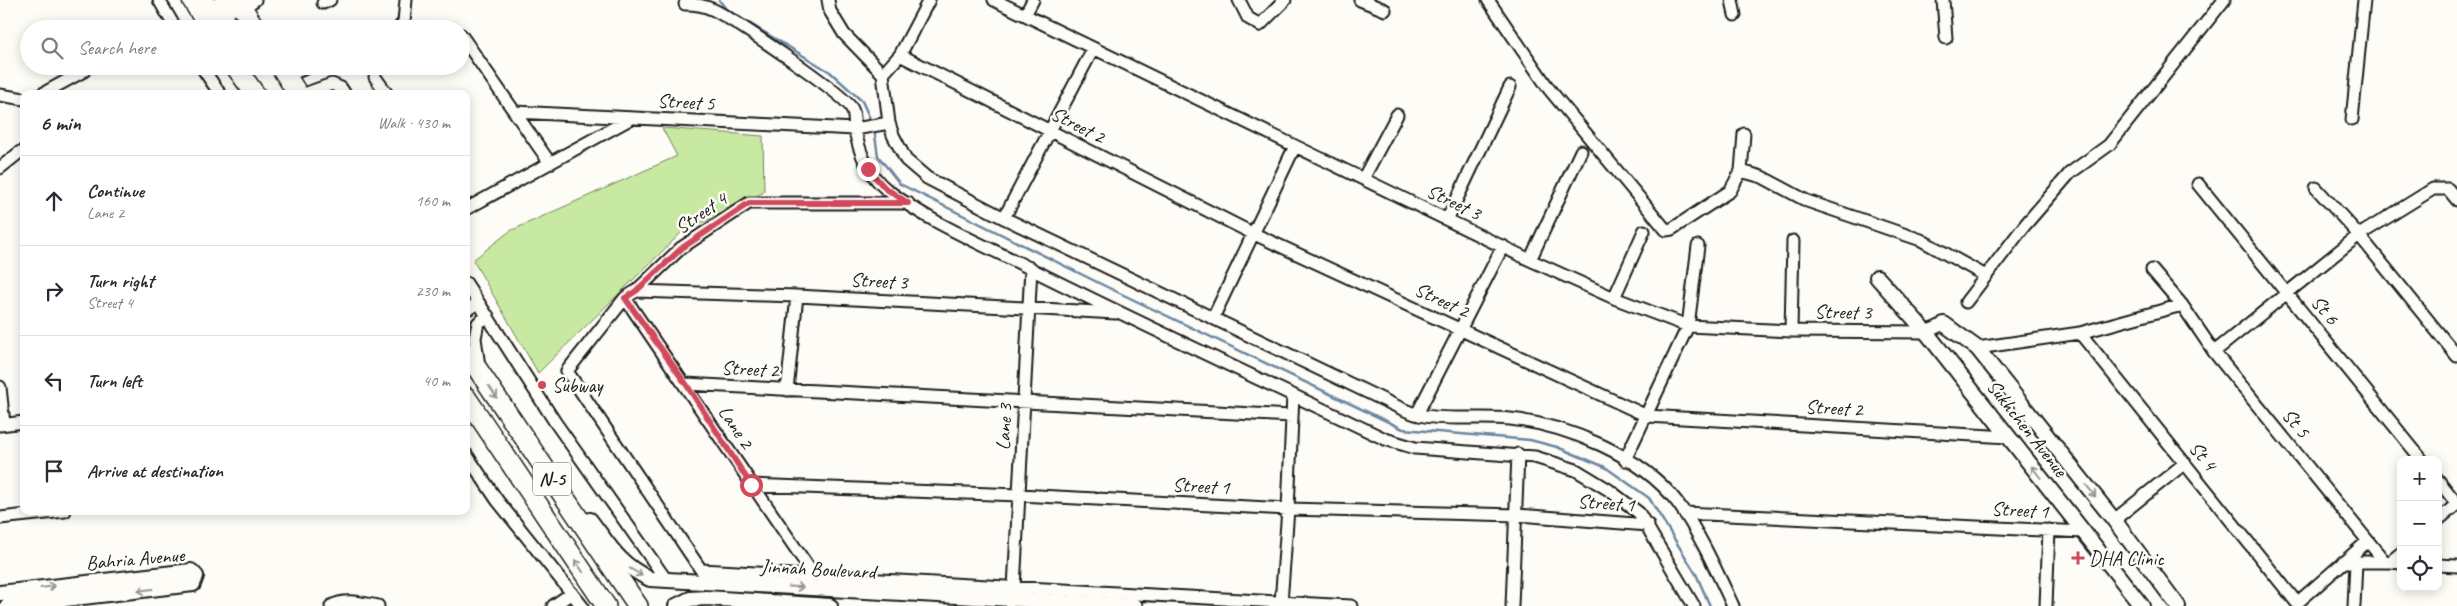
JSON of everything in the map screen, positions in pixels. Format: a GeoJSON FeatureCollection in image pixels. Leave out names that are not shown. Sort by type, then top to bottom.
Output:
{"type":"FeatureCollection","features":[{"type":"Feature","properties":{"kind":"highway"},"geometry":{"type":"LineString","coordinates":[[192,0],[204,20]]}},
{"type":"Feature","properties":{"kind":"highway"},"geometry":{"type":"LineString","coordinates":[[203,0],[211,10],[222,14],[226,9],[225,0]]}},
{"type":"Feature","properties":{"kind":"highway"},"geometry":{"type":"LineString","coordinates":[[245,3],[252,20]]}},
{"type":"Feature","properties":{"kind":"highway"},"geometry":{"type":"LineString","coordinates":[[241,75],[252,90]]}},
{"type":"Feature","properties":{"kind":"highway"},"geometry":{"type":"LineString","coordinates":[[255,75],[264,90]]}},
{"type":"Feature","properties":{"kind":"highway"},"geometry":{"type":"LineString","coordinates":[[284,79],[294,90]]}},
{"type":"Feature","properties":{"kind":"highway","name":"N-5"},"geometry":{"type":"LineString","coordinates":[[470,358],[638,606]]}},
{"type":"Feature","properties":{"kind":"highway","name":"N-5"},"geometry":{"type":"LineString","coordinates":[[470,403],[606,606]]}},
{"type":"Feature","properties":{"kind":"street"},"geometry":{"type":"LineString","coordinates":[[159,0],[171,20]]}},
{"type":"Feature","properties":{"kind":"street"},"geometry":{"type":"LineString","coordinates":[[404,20],[406,0]]}},
{"type":"Feature","properties":{"kind":"street"},"geometry":{"type":"LineString","coordinates":[[828,0],[830,11],[844,34],[883,74],[885,124],[900,150],[914,168],[927,178],[1004,218],[1417,414],[1436,417],[1492,417],[1538,423],[1583,437],[1625,460],[1656,481],[1676,501],[1733,606]]}},
{"type":"Feature","properties":{"kind":"street","name":"Street 3"},"geometry":{"type":"LineString","coordinates":[[994,0],[1530,260],[1614,298],[1688,326],[1791,331],[1926,332]]}},
{"type":"Feature","properties":{"kind":"street"},"geometry":{"type":"LineString","coordinates":[[1025,15],[1033,0]]}},
{"type":"Feature","properties":{"kind":"street"},"geometry":{"type":"LineString","coordinates":[[1239,0],[1248,18],[1260,25],[1285,0]]}},
{"type":"Feature","properties":{"kind":"street"},"geometry":{"type":"LineString","coordinates":[[1360,0],[1385,10]]}},
{"type":"Feature","properties":{"kind":"street"},"geometry":{"type":"LineString","coordinates":[[1488,0],[1548,89],[1666,230],[1672,229],[1728,194],[1741,171],[1744,134]]}},
{"type":"Feature","properties":{"kind":"street"},"geometry":{"type":"LineString","coordinates":[[1732,0],[1735,15]]}},
{"type":"Feature","properties":{"kind":"street"},"geometry":{"type":"LineString","coordinates":[[1943,0],[1946,38]]}},
{"type":"Feature","properties":{"kind":"street"},"geometry":{"type":"LineString","coordinates":[[1966,302],[2070,173],[2109,145],[2224,0]]}},
{"type":"Feature","properties":{"kind":"street"},"geometry":{"type":"LineString","coordinates":[[2352,120],[2364,0]]}},
{"type":"Feature","properties":{"kind":"street"},"geometry":{"type":"LineString","coordinates":[[883,74],[900,55],[928,1]]}},
{"type":"Feature","properties":{"kind":"street"},"geometry":{"type":"LineString","coordinates":[[685,4],[699,4],[714,10],[769,44],[835,92],[852,108],[859,128],[868,169],[885,188],[959,234],[1031,268],[1120,314],[1398,444],[1438,450],[1518,454],[1560,463],[1576,470],[1626,502],[1648,525],[1694,606]]}},
{"type":"Feature","properties":{"kind":"street"},"geometry":{"type":"LineString","coordinates":[[470,48],[550,162]]}},
{"type":"Feature","properties":{"kind":"street"},"geometry":{"type":"LineString","coordinates":[[1004,218],[1093,49]]}},
{"type":"Feature","properties":{"kind":"street","name":"Street 2"},"geometry":{"type":"LineString","coordinates":[[900,55],[1252,233],[1647,416],[2008,437]]}},
{"type":"Feature","properties":{"kind":"street"},"geometry":{"type":"LineString","coordinates":[[49,90],[77,75]]}},
{"type":"Feature","properties":{"kind":"street"},"geometry":{"type":"LineString","coordinates":[[207,75],[217,90]]}},
{"type":"Feature","properties":{"kind":"street"},"geometry":{"type":"LineString","coordinates":[[375,77],[384,90]]}},
{"type":"Feature","properties":{"kind":"street"},"geometry":{"type":"LineString","coordinates":[[315,90],[332,84],[342,90]]}},
{"type":"Feature","properties":{"kind":"street"},"geometry":{"type":"LineString","coordinates":[[1447,220],[1510,87]]}},
{"type":"Feature","properties":{"kind":"street"},"geometry":{"type":"LineString","coordinates":[[0,95],[20,98]]}},
{"type":"Feature","properties":{"kind":"street","name":"Street 5"},"geometry":{"type":"LineString","coordinates":[[516,112],[859,128],[885,124]]}},
{"type":"Feature","properties":{"kind":"street"},"geometry":{"type":"LineString","coordinates":[[1363,179],[1397,115]]}},
{"type":"Feature","properties":{"kind":"street"},"geometry":{"type":"LineString","coordinates":[[470,207],[632,118]]}},
{"type":"Feature","properties":{"kind":"street"},"geometry":{"type":"LineString","coordinates":[[1213,318],[1294,146]]}},
{"type":"Feature","properties":{"kind":"street"},"geometry":{"type":"LineString","coordinates":[[1530,260],[1581,151]]}},
{"type":"Feature","properties":{"kind":"street"},"geometry":{"type":"LineString","coordinates":[[0,168],[20,152]]}},
{"type":"Feature","properties":{"kind":"street"},"geometry":{"type":"LineString","coordinates":[[1741,171],[1762,177],[1806,201],[1921,240],[1986,276]]}},
{"type":"Feature","properties":{"kind":"street","name":"St 6"},"geometry":{"type":"LineString","coordinates":[[2198,184],[2419,456]]}},
{"type":"Feature","properties":{"kind":"street"},"geometry":{"type":"LineString","coordinates":[[2316,188],[2359,235],[2457,356]]}},
{"type":"Feature","properties":{"kind":"street"},"geometry":{"type":"LineString","coordinates":[[2214,352],[2359,235],[2433,190],[2448,189],[2457,200]]}},
{"type":"Feature","properties":{"kind":"street","name":"Street 4"},"geometry":{"type":"LineString","coordinates":[[815,577],[701,570],[567,371],[625,298],[636,291],[682,248],[749,203],[908,203]]}},
{"type":"Feature","properties":{"kind":"street"},"geometry":{"type":"LineString","coordinates":[[1614,298],[1644,230]]}},
{"type":"Feature","properties":{"kind":"street"},"geometry":{"type":"LineString","coordinates":[[1791,331],[1793,241]]}},
{"type":"Feature","properties":{"kind":"street"},"geometry":{"type":"LineString","coordinates":[[1417,414],[1502,246]]}},
{"type":"Feature","properties":{"kind":"street"},"geometry":{"type":"LineString","coordinates":[[1625,460],[1688,326],[1698,246]]}},
{"type":"Feature","properties":{"kind":"street","name":"Lane 3"},"geometry":{"type":"LineString","coordinates":[[1014,588],[1031,268]]}},
{"type":"Feature","properties":{"kind":"street","name":"St 5"},"geometry":{"type":"LineString","coordinates":[[2152,270],[2182,306],[2214,352],[2368,541],[2392,562]]}},
{"type":"Feature","properties":{"kind":"street","name":"Sukhchen Avenue"},"geometry":{"type":"LineString","coordinates":[[1877,277],[1926,332],[2142,606]]}},
{"type":"Feature","properties":{"kind":"street"},"geometry":{"type":"LineString","coordinates":[[470,289],[555,422],[667,581]]}},
{"type":"Feature","properties":{"kind":"street","name":"Street 3"},"geometry":{"type":"LineString","coordinates":[[636,291],[797,296],[1120,314]]}},
{"type":"Feature","properties":{"kind":"street"},"geometry":{"type":"LineString","coordinates":[[787,390],[797,296]]}},
{"type":"Feature","properties":{"kind":"street","name":"Lane 2"},"geometry":{"type":"LineString","coordinates":[[625,298],[686,384],[751,485],[815,577]]}},
{"type":"Feature","properties":{"kind":"street"},"geometry":{"type":"LineString","coordinates":[[470,308],[479,303]]}},
{"type":"Feature","properties":{"kind":"street"},"geometry":{"type":"LineString","coordinates":[[1977,348],[2080,333],[2182,306]]}},
{"type":"Feature","properties":{"kind":"street"},"geometry":{"type":"LineString","coordinates":[[480,373],[475,338],[478,323],[488,316]]}},
{"type":"Feature","properties":{"kind":"street"},"geometry":{"type":"LineString","coordinates":[[1926,332],[1944,324]]}},
{"type":"Feature","properties":{"kind":"street","name":"Sukhchen Avenue"},"geometry":{"type":"LineString","coordinates":[[1944,324],[1977,348],[2114,520],[2178,606]]}},
{"type":"Feature","properties":{"kind":"street","name":"St 4"},"geometry":{"type":"LineString","coordinates":[[2080,333],[2297,605]]}},
{"type":"Feature","properties":{"kind":"street","name":"Street 2"},"geometry":{"type":"LineString","coordinates":[[686,384],[1291,416]]}},
{"type":"Feature","properties":{"kind":"street"},"geometry":{"type":"LineString","coordinates":[[0,387],[2,424],[20,422]]}},
{"type":"Feature","properties":{"kind":"street"},"geometry":{"type":"LineString","coordinates":[[1281,603],[1288,509],[1293,395]]}},
{"type":"Feature","properties":{"kind":"street"},"geometry":{"type":"LineString","coordinates":[[1512,606],[1518,454]]}},
{"type":"Feature","properties":{"kind":"street"},"geometry":{"type":"LineString","coordinates":[[470,460],[498,500],[582,606]]}},
{"type":"Feature","properties":{"kind":"street"},"geometry":{"type":"LineString","coordinates":[[2114,520],[2185,463]]}},
{"type":"Feature","properties":{"kind":"street","name":"Jinnah Boulevard"},"geometry":{"type":"LineString","coordinates":[[546,471],[575,502],[618,557],[632,571],[650,579],[753,585],[950,590],[1092,605],[1135,606]]}},
{"type":"Feature","properties":{"kind":"street","name":"Street 1"},"geometry":{"type":"LineString","coordinates":[[751,485],[1019,495],[1288,509],[1516,515],[1648,525]]}},
{"type":"Feature","properties":{"kind":"street"},"geometry":{"type":"LineString","coordinates":[[2442,485],[2457,504],[2442,517]]}},
{"type":"Feature","properties":{"kind":"street","name":"Street 1"},"geometry":{"type":"LineString","coordinates":[[1684,513],[2084,532]]}},
{"type":"Feature","properties":{"kind":"street"},"geometry":{"type":"LineString","coordinates":[[0,518],[27,515]]}},
{"type":"Feature","properties":{"kind":"street"},"geometry":{"type":"LineString","coordinates":[[2046,606],[2049,530]]}},
{"type":"Feature","properties":{"kind":"street"},"geometry":{"type":"LineString","coordinates":[[2297,605],[2368,541]]}},
{"type":"Feature","properties":{"kind":"street"},"geometry":{"type":"LineString","coordinates":[[2343,562],[2392,562]]}},
{"type":"Feature","properties":{"kind":"street"},"geometry":{"type":"LineString","coordinates":[[2354,606],[2356,562]]}},
{"type":"Feature","properties":{"kind":"street"},"geometry":{"type":"LineString","coordinates":[[2442,565],[2457,566]]}},
{"type":"Feature","properties":{"kind":"street","name":"Bahria Avenue"},"geometry":{"type":"LineString","coordinates":[[0,593],[191,571],[196,576],[193,584],[7,606]]}},
{"type":"Feature","properties":{"kind":"street"},"geometry":{"type":"LineString","coordinates":[[815,577],[950,590],[1014,588],[1351,606]]}},
{"type":"Feature","properties":{"kind":"street"},"geometry":{"type":"LineString","coordinates":[[753,585],[762,601]]}},
{"type":"Feature","properties":{"kind":"street"},"geometry":{"type":"LineString","coordinates":[[554,606],[572,593]]}},
{"type":"Feature","properties":{"kind":"street","name":"Jinnah Boulevard"},"geometry":{"type":"LineString","coordinates":[[676,606],[690,599],[697,598],[830,606]]}},
{"type":"Feature","properties":{"kind":"street"},"geometry":{"type":"LineString","coordinates":[[331,606],[340,601],[378,606]]}},
{"type":"Feature","properties":{"kind":"green space"},"geometry":{"type":"Polygon","coordinates":[[[662,128],[763,136],[764,192],[681,233],[538,373],[473,260],[510,231],[677,156],[662,128]]]}},
{"type":"Feature","properties":{"kind":"waterway"},"geometry":{"type":"LineString","coordinates":[[719,0],[726,9],[830,72],[862,101],[872,123]]}},
{"type":"Feature","properties":{"kind":"waterway"},"geometry":{"type":"LineString","coordinates":[[874,129],[878,156],[900,184],[1109,288],[1403,429],[1530,440],[1557,447],[1605,467],[1649,498],[1696,574],[1710,606]]}},
{"type":"Feature","properties":{"kind":"place","name":"Subway"},"geometry":{"type":"Point","coordinates":[542,385]}},
{"type":"Feature","properties":{"kind":"place","name":"DHA Clinic"},"geometry":{"type":"Point","coordinates":[2078,558]}},
{"type":"Feature","properties":{"kind":"route"},"geometry":{"type":"LineString","coordinates":[[751,485],[686,384],[625,298],[636,291],[682,248],[749,203],[908,203],[885,188],[874,178],[868,169]]}}]}
